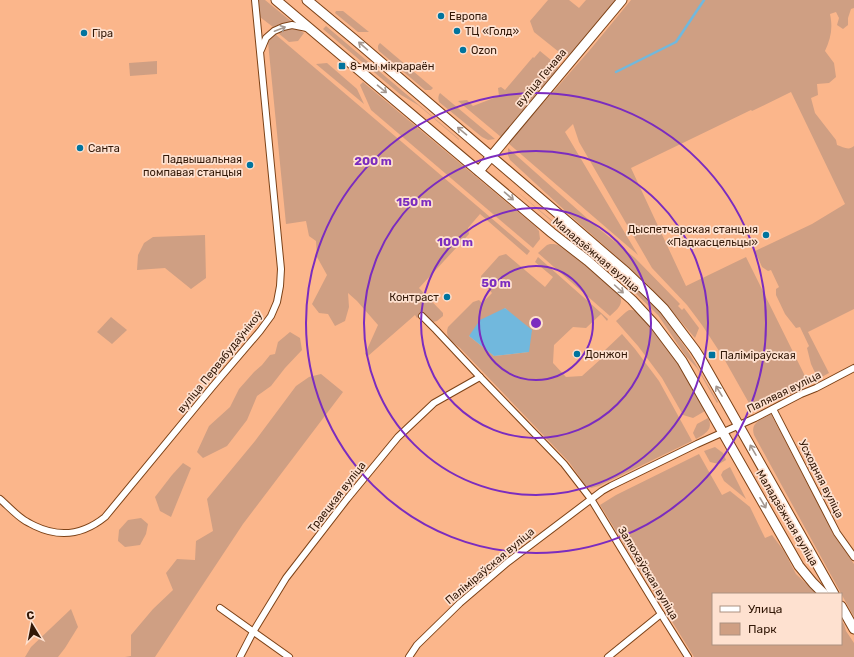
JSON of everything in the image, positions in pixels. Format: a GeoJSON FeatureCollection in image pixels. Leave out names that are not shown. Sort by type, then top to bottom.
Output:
{"type":"FeatureCollection","features":[{"type":"Feature","properties":{"kind":"main road","name":"Маладзёжная вуліца"},"geometry":{"type":"LineString","coordinates":[[276,0],[552,233],[588,261],[632,300],[655,325],[682,361],[799,566],[823,593]]}},
{"type":"Feature","properties":{"kind":"main road","name":"Маладзёжная вуліца"},"geometry":{"type":"LineString","coordinates":[[307,0],[491,156],[650,294],[695,350],[833,593]]}},
{"type":"Feature","properties":{"kind":"main road","name":"вуліца Генава"},"geometry":{"type":"LineString","coordinates":[[479,171],[622,0]]}},
{"type":"Feature","properties":{"kind":"main road"},"geometry":{"type":"LineString","coordinates":[[842,608],[854,629]]}},
{"type":"Feature","properties":{"kind":"main road"},"geometry":{"type":"LineString","coordinates":[[842,613],[854,629]]}},
{"type":"Feature","properties":{"kind":"street","name":"вуліца Первабудаўнікоў"},"geometry":{"type":"LineString","coordinates":[[0,499],[24,520],[42,530],[56,533],[70,533],[84,530],[96,524],[105,517],[260,332],[271,316],[277,302],[280,286],[280,269],[255,0]]}},
{"type":"Feature","properties":{"kind":"street"},"geometry":{"type":"LineString","coordinates":[[260,50],[266,38],[274,31],[282,27],[292,25],[310,28]]}},
{"type":"Feature","properties":{"kind":"street"},"geometry":{"type":"LineString","coordinates":[[422,316],[564,464],[591,499]]}},
{"type":"Feature","properties":{"kind":"street","name":"Палявая вуліца"},"geometry":{"type":"LineString","coordinates":[[591,499],[611,486],[773,409],[854,368]]}},
{"type":"Feature","properties":{"kind":"street","name":"Траецкая вуліца"},"geometry":{"type":"LineString","coordinates":[[240,657],[286,578],[347,499],[398,437],[434,403],[480,377]]}},
{"type":"Feature","properties":{"kind":"street","name":"Усходняя вуліца"},"geometry":{"type":"LineString","coordinates":[[773,409],[837,533],[854,557]]}},
{"type":"Feature","properties":{"kind":"street","name":"Залюхаўская вуліца"},"geometry":{"type":"LineString","coordinates":[[591,499],[688,657]]}},
{"type":"Feature","properties":{"kind":"street","name":"Паліміраўская вуліца"},"geometry":{"type":"LineString","coordinates":[[409,657],[417,645],[460,603],[508,562],[591,499]]}},
{"type":"Feature","properties":{"kind":"street"},"geometry":{"type":"LineString","coordinates":[[220,608],[289,657]]}},
{"type":"Feature","properties":{"kind":"street"},"geometry":{"type":"LineString","coordinates":[[608,657],[661,614]]}},
{"type":"Feature","properties":{"kind":"green space"},"geometry":{"type":"Polygon","coordinates":[[[259,0],[265,0],[292,22],[273,27],[260,17],[259,0]]]}},
{"type":"Feature","properties":{"kind":"green space"},"geometry":{"type":"Polygon","coordinates":[[[548,0],[569,0],[579,8],[586,0],[616,0],[569,56],[566,57],[534,32],[530,21],[548,0]]]}},
{"type":"Feature","properties":{"kind":"green space"},"geometry":{"type":"Polygon","coordinates":[[[631,0],[854,0],[854,8],[851,9],[848,18],[848,25],[843,29],[837,25],[839,18],[836,12],[830,14],[831,33],[825,51],[834,63],[836,77],[829,83],[817,84],[818,95],[811,98],[815,113],[836,140],[837,145],[844,148],[854,146],[854,309],[808,332],[829,373],[818,379],[811,364],[807,348],[809,346],[800,327],[796,328],[785,314],[776,295],[776,289],[779,287],[771,270],[768,271],[762,267],[755,251],[812,224],[845,204],[791,92],[631,168],[686,286],[746,257],[805,378],[802,386],[794,392],[777,401],[774,397],[761,404],[763,407],[754,412],[723,357],[702,325],[687,305],[652,268],[579,142],[573,124],[565,132],[638,255],[508,143],[589,51],[631,0]]]}},
{"type":"Feature","properties":{"kind":"green space"},"geometry":{"type":"Polygon","coordinates":[[[336,11],[343,11],[369,32],[358,32],[335,13],[336,11]]]}},
{"type":"Feature","properties":{"kind":"green space"},"geometry":{"type":"Polygon","coordinates":[[[326,26],[459,140],[418,105],[401,95],[323,29],[326,26]]]}},
{"type":"Feature","properties":{"kind":"green space"},"geometry":{"type":"Polygon","coordinates":[[[291,29],[299,30],[304,33],[298,41],[289,42],[278,33],[291,29]]]}},
{"type":"Feature","properties":{"kind":"green space"},"geometry":{"type":"Polygon","coordinates":[[[275,34],[530,251],[527,255],[480,214],[468,228],[469,234],[419,288],[443,313],[443,316],[437,321],[433,322],[423,313],[417,318],[415,315],[368,356],[365,354],[378,325],[348,293],[349,307],[345,321],[335,326],[328,314],[319,313],[312,304],[327,275],[317,257],[316,241],[309,236],[306,221],[286,224],[268,42],[275,34]]]}},
{"type":"Feature","properties":{"kind":"green space"},"geometry":{"type":"Polygon","coordinates":[[[380,43],[433,88],[431,90],[425,90],[379,51],[378,46],[380,43]]]}},
{"type":"Feature","properties":{"kind":"green space"},"geometry":{"type":"Polygon","coordinates":[[[540,51],[557,65],[558,68],[501,137],[458,101],[467,100],[473,106],[499,96],[498,88],[501,87],[505,90],[533,57],[534,58],[540,51]]]}},
{"type":"Feature","properties":{"kind":"green space"},"geometry":{"type":"Polygon","coordinates":[[[157,61],[157,74],[130,76],[129,63],[157,61]]]}},
{"type":"Feature","properties":{"kind":"green space"},"geometry":{"type":"Polygon","coordinates":[[[327,63],[357,89],[364,104],[316,64],[327,63]]]}},
{"type":"Feature","properties":{"kind":"green space"},"geometry":{"type":"Polygon","coordinates":[[[363,82],[536,227],[539,231],[540,239],[533,248],[371,110],[360,85],[363,82]]]}},
{"type":"Feature","properties":{"kind":"green space"},"geometry":{"type":"Polygon","coordinates":[[[440,93],[495,139],[488,140],[482,137],[439,102],[438,97],[440,93]]]}},
{"type":"Feature","properties":{"kind":"green space"},"geometry":{"type":"Polygon","coordinates":[[[508,148],[598,228],[635,258],[680,304],[678,306],[682,310],[684,308],[699,328],[695,338],[643,280],[510,160],[508,148]]]}},
{"type":"Feature","properties":{"kind":"green space"},"geometry":{"type":"Polygon","coordinates":[[[509,185],[554,222],[570,231],[629,281],[661,312],[689,353],[718,402],[717,403],[697,368],[685,355],[658,315],[627,285],[509,185]]]}},
{"type":"Feature","properties":{"kind":"green space"},"geometry":{"type":"Polygon","coordinates":[[[205,235],[206,278],[191,289],[165,268],[137,270],[138,255],[144,243],[153,237],[205,235]]]}},
{"type":"Feature","properties":{"kind":"green space"},"geometry":{"type":"Polygon","coordinates":[[[550,244],[558,245],[585,265],[620,296],[620,305],[610,316],[538,253],[550,244]]]}},
{"type":"Feature","properties":{"kind":"green space"},"geometry":{"type":"Polygon","coordinates":[[[506,254],[545,287],[553,277],[535,262],[538,257],[608,319],[607,321],[601,314],[586,328],[573,327],[554,345],[553,363],[566,377],[582,376],[602,358],[603,352],[622,334],[659,381],[692,441],[599,486],[591,488],[585,485],[569,462],[448,337],[448,327],[473,302],[479,300],[482,303],[492,293],[482,282],[481,276],[499,256],[506,254]],[[505,308],[469,336],[494,356],[529,352],[518,320],[505,308]]]}},
{"type":"Feature","properties":{"kind":"green space"},"geometry":{"type":"Polygon","coordinates":[[[629,310],[636,311],[679,365],[705,411],[693,418],[683,415],[662,378],[638,346],[616,321],[629,310]]]}},
{"type":"Feature","properties":{"kind":"green space"},"geometry":{"type":"Polygon","coordinates":[[[111,317],[127,330],[112,344],[97,332],[111,317]]]}},
{"type":"Feature","properties":{"kind":"green space"},"geometry":{"type":"Polygon","coordinates":[[[290,332],[300,338],[302,350],[271,386],[257,396],[247,420],[227,446],[203,458],[197,452],[209,426],[230,407],[239,389],[270,355],[275,354],[278,342],[290,332]]]}},
{"type":"Feature","properties":{"kind":"green space"},"geometry":{"type":"Polygon","coordinates":[[[321,374],[343,392],[243,524],[155,657],[125,657],[131,656],[131,635],[153,609],[173,590],[166,573],[177,559],[195,560],[196,541],[213,531],[207,499],[255,441],[296,386],[309,377],[321,374]]]}},
{"type":"Feature","properties":{"kind":"green space"},"geometry":{"type":"Polygon","coordinates":[[[771,414],[834,535],[854,564],[854,617],[754,435],[753,431],[755,424],[771,414]]]}},
{"type":"Feature","properties":{"kind":"green space"},"geometry":{"type":"Polygon","coordinates":[[[708,418],[710,425],[708,431],[696,439],[693,433],[697,424],[708,418]]]}},
{"type":"Feature","properties":{"kind":"green space"},"geometry":{"type":"Polygon","coordinates":[[[715,447],[723,453],[726,460],[719,464],[710,462],[704,451],[715,447]]]}},
{"type":"Feature","properties":{"kind":"green space"},"geometry":{"type":"Polygon","coordinates":[[[699,454],[722,495],[730,491],[750,507],[765,538],[772,535],[784,551],[796,574],[816,593],[712,593],[712,645],[842,645],[842,622],[854,643],[854,657],[694,657],[600,505],[616,495],[699,454]]]}},
{"type":"Feature","properties":{"kind":"green space"},"geometry":{"type":"Polygon","coordinates":[[[183,463],[191,468],[171,517],[160,511],[155,497],[183,463]]]}},
{"type":"Feature","properties":{"kind":"green space"},"geometry":{"type":"Polygon","coordinates":[[[730,467],[746,499],[724,481],[721,475],[723,471],[730,467]]]}},
{"type":"Feature","properties":{"kind":"green space"},"geometry":{"type":"Polygon","coordinates":[[[141,518],[148,524],[146,534],[140,545],[125,547],[118,541],[119,530],[128,520],[141,518]]]}},
{"type":"Feature","properties":{"kind":"green space"},"geometry":{"type":"Polygon","coordinates":[[[71,609],[78,627],[58,657],[25,657],[31,647],[71,609]]]}},
{"type":"Feature","properties":{"kind":"water"},"geometry":{"type":"Polygon","coordinates":[[[505,308],[532,330],[529,352],[494,356],[469,336],[480,320],[505,308]]]}},
{"type":"Feature","properties":{"kind":"waterway"},"geometry":{"type":"LineString","coordinates":[[616,72],[676,42],[704,0]]}},
{"type":"Feature","properties":{"kind":"place","name":"Европа"},"geometry":{"type":"Point","coordinates":[441,16]}},
{"type":"Feature","properties":{"kind":"place","name":"ТЦ «Голд»"},"geometry":{"type":"Point","coordinates":[457,31]}},
{"type":"Feature","properties":{"kind":"place","name":"Гіра"},"geometry":{"type":"Point","coordinates":[84,33]}},
{"type":"Feature","properties":{"kind":"place","name":"Ozon"},"geometry":{"type":"Point","coordinates":[463,50]}},
{"type":"Feature","properties":{"kind":"place","name":"8-мы мікрараён"},"geometry":{"type":"Point","coordinates":[342,66]}},
{"type":"Feature","properties":{"kind":"place","name":"Санта"},"geometry":{"type":"Point","coordinates":[80,148]}},
{"type":"Feature","properties":{"kind":"place","name":"Падвышальная помпавая станцыя"},"geometry":{"type":"Point","coordinates":[250,165]}},
{"type":"Feature","properties":{"kind":"place","name":"Дыспетчарская станцыя «Падкасцельцы»"},"geometry":{"type":"Point","coordinates":[766,235]}},
{"type":"Feature","properties":{"kind":"place","name":"Контраст"},"geometry":{"type":"Point","coordinates":[447,297]}},
{"type":"Feature","properties":{"kind":"place","name":"Донжон"},"geometry":{"type":"Point","coordinates":[577,354]}},
{"type":"Feature","properties":{"kind":"place","name":"Паліміраўская"},"geometry":{"type":"Point","coordinates":[712,355]}}]}
